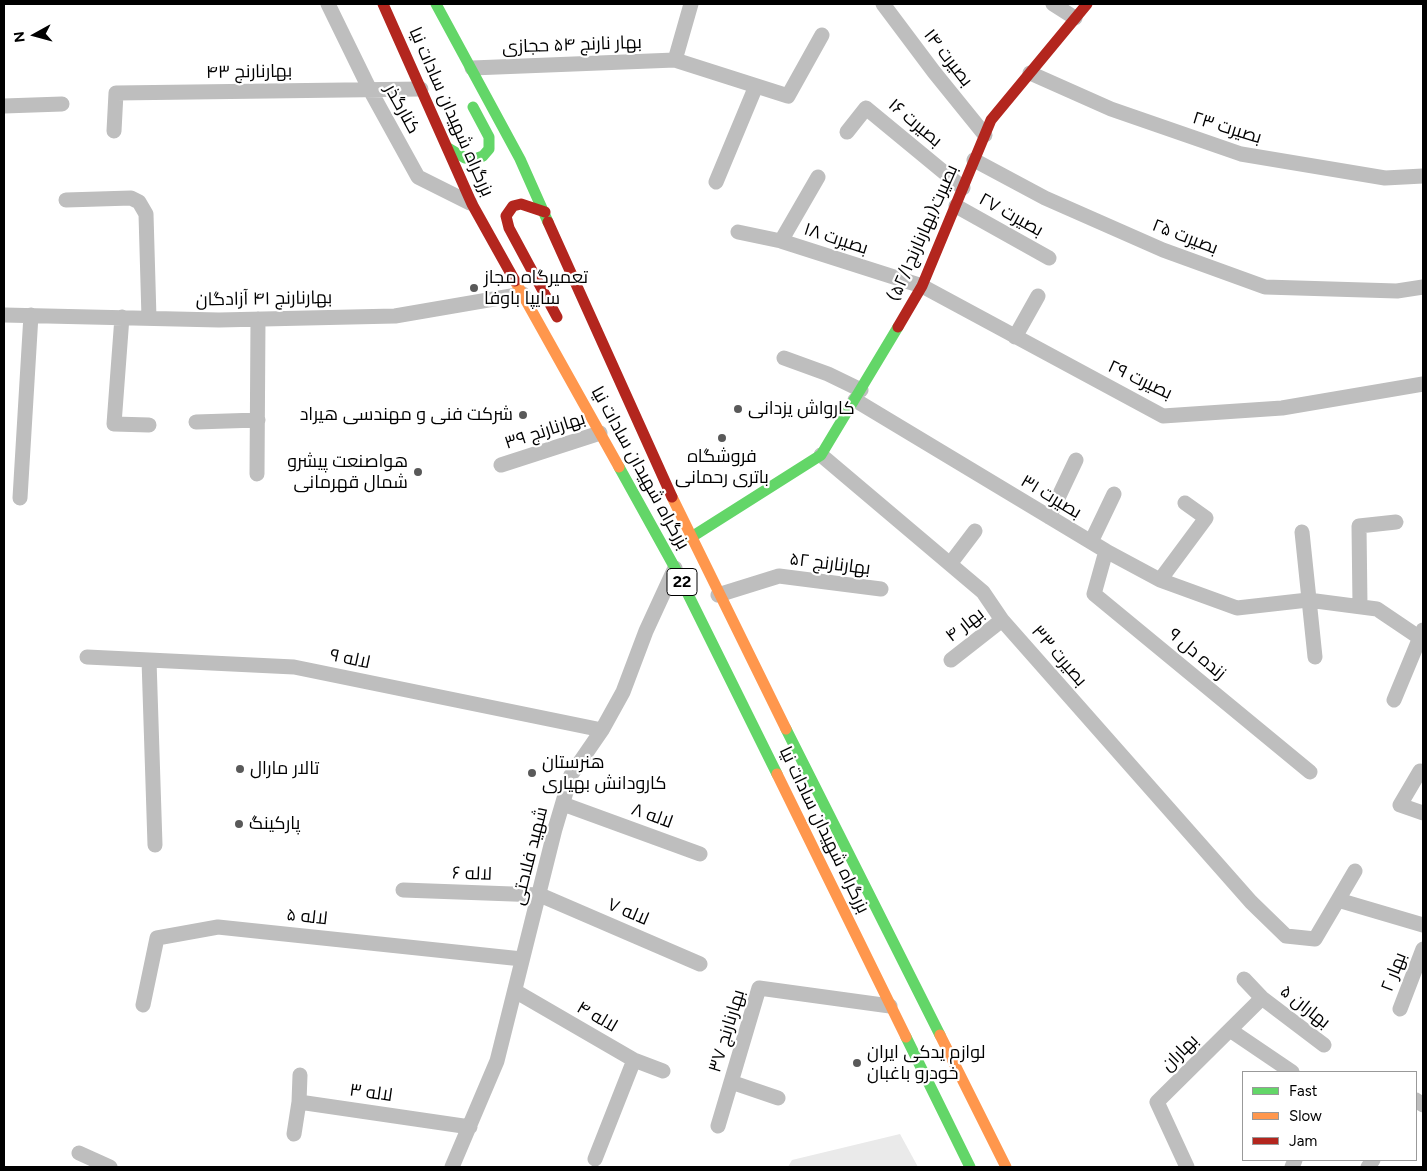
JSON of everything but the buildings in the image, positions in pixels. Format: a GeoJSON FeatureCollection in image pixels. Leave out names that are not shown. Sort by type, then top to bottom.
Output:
{"type":"FeatureCollection","features":[{"type":"Feature","properties":{"kind":"main road","name":"بزرگراه شهیدان سادات نیا"},"geometry":{"type":"LineString","coordinates":[[383,4],[472,204],[675,568],[970,1167]]}},
{"type":"Feature","properties":{"kind":"main road","name":"بزرگراه شهیدان سادات نیا"},"geometry":{"type":"LineString","coordinates":[[436,4],[520,158],[690,538],[1006,1167]]}},
{"type":"Feature","properties":{"kind":"main road","name":"بصیرت(بهارنارنج۵۲/۱)"},"geometry":{"type":"LineString","coordinates":[[690,538],[821,455],[922,286],[991,120],[1087,4]]}},
{"type":"Feature","properties":{"kind":"main road"},"geometry":{"type":"LineString","coordinates":[[448,148],[465,158],[475,159],[483,156],[489,149],[489,137],[465,93]]}},
{"type":"Feature","properties":{"kind":"main road"},"geometry":{"type":"LineString","coordinates":[[545,212],[521,204],[513,206],[506,216],[509,228],[562,328]]}},
{"type":"Feature","properties":{"kind":"main road"},"geometry":{"type":"LineString","coordinates":[[579,372],[600,433]]}},
{"type":"Feature","properties":{"kind":"street","name":"کنارگذر"},"geometry":{"type":"LineString","coordinates":[[328,4],[370,90],[418,177],[472,204]]}},
{"type":"Feature","properties":{"kind":"street"},"geometry":{"type":"LineString","coordinates":[[674,60],[691,4]]}},
{"type":"Feature","properties":{"kind":"street","name":"بصیرت ۱۴"},"geometry":{"type":"LineString","coordinates":[[884,4],[926,52],[985,135]]}},
{"type":"Feature","properties":{"kind":"street"},"geometry":{"type":"LineString","coordinates":[[1053,4],[1075,18]]}},
{"type":"Feature","properties":{"kind":"street","name":"بهار نارنج ۵۴ حجازی"},"geometry":{"type":"LineString","coordinates":[[472,68],[674,60],[788,96],[822,34]]}},
{"type":"Feature","properties":{"kind":"street","name":"بصیرت ۲۳"},"geometry":{"type":"LineString","coordinates":[[1030,73],[1111,109],[1241,154],[1385,178],[1423,176]]}},
{"type":"Feature","properties":{"kind":"street"},"geometry":{"type":"LineString","coordinates":[[716,182],[756,86]]}},
{"type":"Feature","properties":{"kind":"street","name":"بهارنارنج ۴۳"},"geometry":{"type":"LineString","coordinates":[[114,131],[116,92],[421,89]]}},
{"type":"Feature","properties":{"kind":"street"},"geometry":{"type":"LineString","coordinates":[[4,106],[62,104]]}},
{"type":"Feature","properties":{"kind":"street","name":"بصیرت ۱۶"},"geometry":{"type":"LineString","coordinates":[[847,132],[866,108],[963,188]]}},
{"type":"Feature","properties":{"kind":"street","name":"بصیرت ۲۵"},"geometry":{"type":"LineString","coordinates":[[974,160],[1044,198],[1163,250],[1265,287],[1398,291],[1423,287]]}},
{"type":"Feature","properties":{"kind":"street"},"geometry":{"type":"LineString","coordinates":[[781,241],[818,177]]}},
{"type":"Feature","properties":{"kind":"street"},"geometry":{"type":"LineString","coordinates":[[66,200],[131,198],[139,202],[146,214],[149,318]]}},
{"type":"Feature","properties":{"kind":"street","name":"بصیرت ۲۷"},"geometry":{"type":"LineString","coordinates":[[956,206],[1049,258]]}},
{"type":"Feature","properties":{"kind":"street","name":"بصیرت ۱۸"},"geometry":{"type":"LineString","coordinates":[[738,232],[781,241],[922,286]]}},
{"type":"Feature","properties":{"kind":"street","name":"بصیرت ۲۹"},"geometry":{"type":"LineString","coordinates":[[922,286],[1162,416],[1282,408],[1423,384]]}},
{"type":"Feature","properties":{"kind":"street","name":"بهارنارنج ۴۱ آزادگان"},"geometry":{"type":"LineString","coordinates":[[4,315],[258,319],[395,316],[523,294]]}},
{"type":"Feature","properties":{"kind":"street"},"geometry":{"type":"LineString","coordinates":[[1016,337],[1038,296]]}},
{"type":"Feature","properties":{"kind":"street"},"geometry":{"type":"LineString","coordinates":[[20,498],[31,315]]}},
{"type":"Feature","properties":{"kind":"street"},"geometry":{"type":"LineString","coordinates":[[122,317],[114,424],[149,425]]}},
{"type":"Feature","properties":{"kind":"street"},"geometry":{"type":"LineString","coordinates":[[257,474],[258,319]]}},
{"type":"Feature","properties":{"kind":"street","name":"بصیرت ۳۱"},"geometry":{"type":"LineString","coordinates":[[784,358],[828,374],[1049,517],[1160,580],[1237,608],[1308,600]]}},
{"type":"Feature","properties":{"kind":"street"},"geometry":{"type":"LineString","coordinates":[[196,422],[258,420]]}},
{"type":"Feature","properties":{"kind":"street","name":"بهارنارنج ۳۹"},"geometry":{"type":"LineString","coordinates":[[501,465],[600,433]]}},
{"type":"Feature","properties":{"kind":"street","name":"بصیرت ۳۳"},"geometry":{"type":"LineString","coordinates":[[821,455],[983,592],[1002,620],[1251,902],[1286,936],[1315,939],[1338,900]]}},
{"type":"Feature","properties":{"kind":"street"},"geometry":{"type":"LineString","coordinates":[[1049,517],[1076,460]]}},
{"type":"Feature","properties":{"kind":"street"},"geometry":{"type":"LineString","coordinates":[[1091,542],[1114,494]]}},
{"type":"Feature","properties":{"kind":"street"},"geometry":{"type":"LineString","coordinates":[[1160,580],[1206,518],[1185,503]]}},
{"type":"Feature","properties":{"kind":"street"},"geometry":{"type":"LineString","coordinates":[[1360,605],[1359,526],[1396,522]]}},
{"type":"Feature","properties":{"kind":"street"},"geometry":{"type":"LineString","coordinates":[[950,564],[974,531]]}},
{"type":"Feature","properties":{"kind":"street"},"geometry":{"type":"LineString","coordinates":[[1302,532],[1315,657]]}},
{"type":"Feature","properties":{"kind":"street","name":"زنده دل ۹"},"geometry":{"type":"LineString","coordinates":[[1106,551],[1094,594],[1310,772]]}},
{"type":"Feature","properties":{"kind":"street","name":"شهید فلاحتی"},"geometry":{"type":"LineString","coordinates":[[458,1165],[470,1127],[497,1061],[522,959],[572,775],[602,730],[623,692],[646,631],[675,568]]}},
{"type":"Feature","properties":{"kind":"street","name":"بهارنارنج ۵۲"},"geometry":{"type":"LineString","coordinates":[[718,595],[779,576],[881,589]]}},
{"type":"Feature","properties":{"kind":"street"},"geometry":{"type":"LineString","coordinates":[[1308,600],[1360,605],[1377,609],[1422,635],[1394,700]]}},
{"type":"Feature","properties":{"kind":"street","name":"بهار ۴"},"geometry":{"type":"LineString","coordinates":[[951,660],[1002,620]]}},
{"type":"Feature","properties":{"kind":"street","name":"لاله ۹"},"geometry":{"type":"LineString","coordinates":[[87,657],[294,667],[602,730]]}},
{"type":"Feature","properties":{"kind":"street"},"geometry":{"type":"LineString","coordinates":[[149,660],[155,846]]}},
{"type":"Feature","properties":{"kind":"street"},"geometry":{"type":"LineString","coordinates":[[1420,771],[1400,805],[1423,814]]}},
{"type":"Feature","properties":{"kind":"street","name":"لاله ۸"},"geometry":{"type":"LineString","coordinates":[[563,804],[700,854]]}},
{"type":"Feature","properties":{"kind":"street"},"geometry":{"type":"LineString","coordinates":[[1355,870],[1338,900],[1423,925]]}},
{"type":"Feature","properties":{"kind":"street","name":"لاله ۶"},"geometry":{"type":"LineString","coordinates":[[403,890],[540,895]]}},
{"type":"Feature","properties":{"kind":"street","name":"لاله ۷"},"geometry":{"type":"LineString","coordinates":[[540,895],[700,964]]}},
{"type":"Feature","properties":{"kind":"street","name":"لاله ۵"},"geometry":{"type":"LineString","coordinates":[[143,1005],[156,938],[218,927],[522,959]]}},
{"type":"Feature","properties":{"kind":"street","name":"بهار ۲"},"geometry":{"type":"LineString","coordinates":[[1400,1009],[1423,949]]}},
{"type":"Feature","properties":{"kind":"street"},"geometry":{"type":"LineString","coordinates":[[1244,979],[1262,998]]}},
{"type":"Feature","properties":{"kind":"street","name":"بهارنارنج ۳۷"},"geometry":{"type":"LineString","coordinates":[[718,1126],[759,988],[890,1006]]}},
{"type":"Feature","properties":{"kind":"street","name":"لاله ۴"},"geometry":{"type":"LineString","coordinates":[[515,991],[634,1060],[664,1071]]}},
{"type":"Feature","properties":{"kind":"street","name":"بهاران"},"geometry":{"type":"LineString","coordinates":[[1187,1167],[1156,1102],[1262,998]]}},
{"type":"Feature","properties":{"kind":"street","name":"بهاران ۵"},"geometry":{"type":"LineString","coordinates":[[1262,998],[1324,1046]]}},
{"type":"Feature","properties":{"kind":"street"},"geometry":{"type":"LineString","coordinates":[[1230,1030],[1291,1071]]}},
{"type":"Feature","properties":{"kind":"street"},"geometry":{"type":"LineString","coordinates":[[595,1159],[634,1060]]}},
{"type":"Feature","properties":{"kind":"street"},"geometry":{"type":"LineString","coordinates":[[294,1134],[299,1102],[300,1075]]}},
{"type":"Feature","properties":{"kind":"street"},"geometry":{"type":"LineString","coordinates":[[731,1082],[778,1098]]}},
{"type":"Feature","properties":{"kind":"street","name":"لاله ۳"},"geometry":{"type":"LineString","coordinates":[[299,1102],[470,1127]]}},
{"type":"Feature","properties":{"kind":"street"},"geometry":{"type":"LineString","coordinates":[[78,1153],[110,1167]]}},
{"type":"Feature","properties":{"kind":"shaded area"},"geometry":{"type":"Polygon","coordinates":[[[900,1134],[918,1167],[788,1167],[792,1160],[900,1134]]]}},
{"type":"Feature","properties":{"kind":"traffic: fast"},"geometry":{"type":"LineString","coordinates":[[436,4],[520,159],[548,222]]}},
{"type":"Feature","properties":{"kind":"traffic: fast"},"geometry":{"type":"LineString","coordinates":[[448,148],[465,158],[475,159],[483,156],[489,149],[489,137],[473,107]]}},
{"type":"Feature","properties":{"kind":"traffic: fast"},"geometry":{"type":"LineString","coordinates":[[690,538],[821,455],[898,327]]}},
{"type":"Feature","properties":{"kind":"traffic: fast"},"geometry":{"type":"LineString","coordinates":[[619,467],[675,568],[777,774]]}},
{"type":"Feature","properties":{"kind":"traffic: fast"},"geometry":{"type":"LineString","coordinates":[[786,729],[940,1035]]}},
{"type":"Feature","properties":{"kind":"traffic: fast"},"geometry":{"type":"LineString","coordinates":[[906,1037],[970,1167]]}},
{"type":"Feature","properties":{"kind":"traffic: slow"},"geometry":{"type":"LineString","coordinates":[[515,281],[619,467]]}},
{"type":"Feature","properties":{"kind":"traffic: slow"},"geometry":{"type":"LineString","coordinates":[[672,497],[786,729]]}},
{"type":"Feature","properties":{"kind":"traffic: slow"},"geometry":{"type":"LineString","coordinates":[[777,774],[906,1037]]}},
{"type":"Feature","properties":{"kind":"traffic: slow"},"geometry":{"type":"LineString","coordinates":[[940,1035],[1006,1167]]}},
{"type":"Feature","properties":{"kind":"traffic: jam"},"geometry":{"type":"LineString","coordinates":[[383,4],[472,204],[515,281]]}},
{"type":"Feature","properties":{"kind":"traffic: jam"},"geometry":{"type":"LineString","coordinates":[[898,327],[922,286],[991,120],[1087,4]]}},
{"type":"Feature","properties":{"kind":"traffic: jam"},"geometry":{"type":"LineString","coordinates":[[545,212],[521,204],[513,206],[506,216],[509,228],[557,317]]}},
{"type":"Feature","properties":{"kind":"traffic: jam"},"geometry":{"type":"LineString","coordinates":[[548,222],[672,497]]}},
{"type":"Feature","properties":{"kind":"place","name":"تعمیرگاه مجاز سایپا باوفا"},"geometry":{"type":"Point","coordinates":[474,288]}},
{"type":"Feature","properties":{"kind":"place","name":"کارواش یزدانی"},"geometry":{"type":"Point","coordinates":[738,409]}},
{"type":"Feature","properties":{"kind":"place","name":"شرکت فنی و مهندسی هیراد"},"geometry":{"type":"Point","coordinates":[523,415]}},
{"type":"Feature","properties":{"kind":"place","name":"فروشگاه باتری رحمانی"},"geometry":{"type":"Point","coordinates":[722,438]}},
{"type":"Feature","properties":{"kind":"place","name":"هواصنعت پیشرو شمال قهرمانی"},"geometry":{"type":"Point","coordinates":[418,472]}},
{"type":"Feature","properties":{"kind":"place","name":"تالار مارال"},"geometry":{"type":"Point","coordinates":[240,769]}},
{"type":"Feature","properties":{"kind":"place","name":"هنرستان کارودانش بهیاری"},"geometry":{"type":"Point","coordinates":[532,773]}},
{"type":"Feature","properties":{"kind":"place","name":"پارکینگ"},"geometry":{"type":"Point","coordinates":[239,824]}},
{"type":"Feature","properties":{"kind":"place","name":"لوازم یدکی ایران خودرو باغبان"},"geometry":{"type":"Point","coordinates":[857,1063]}}]}
